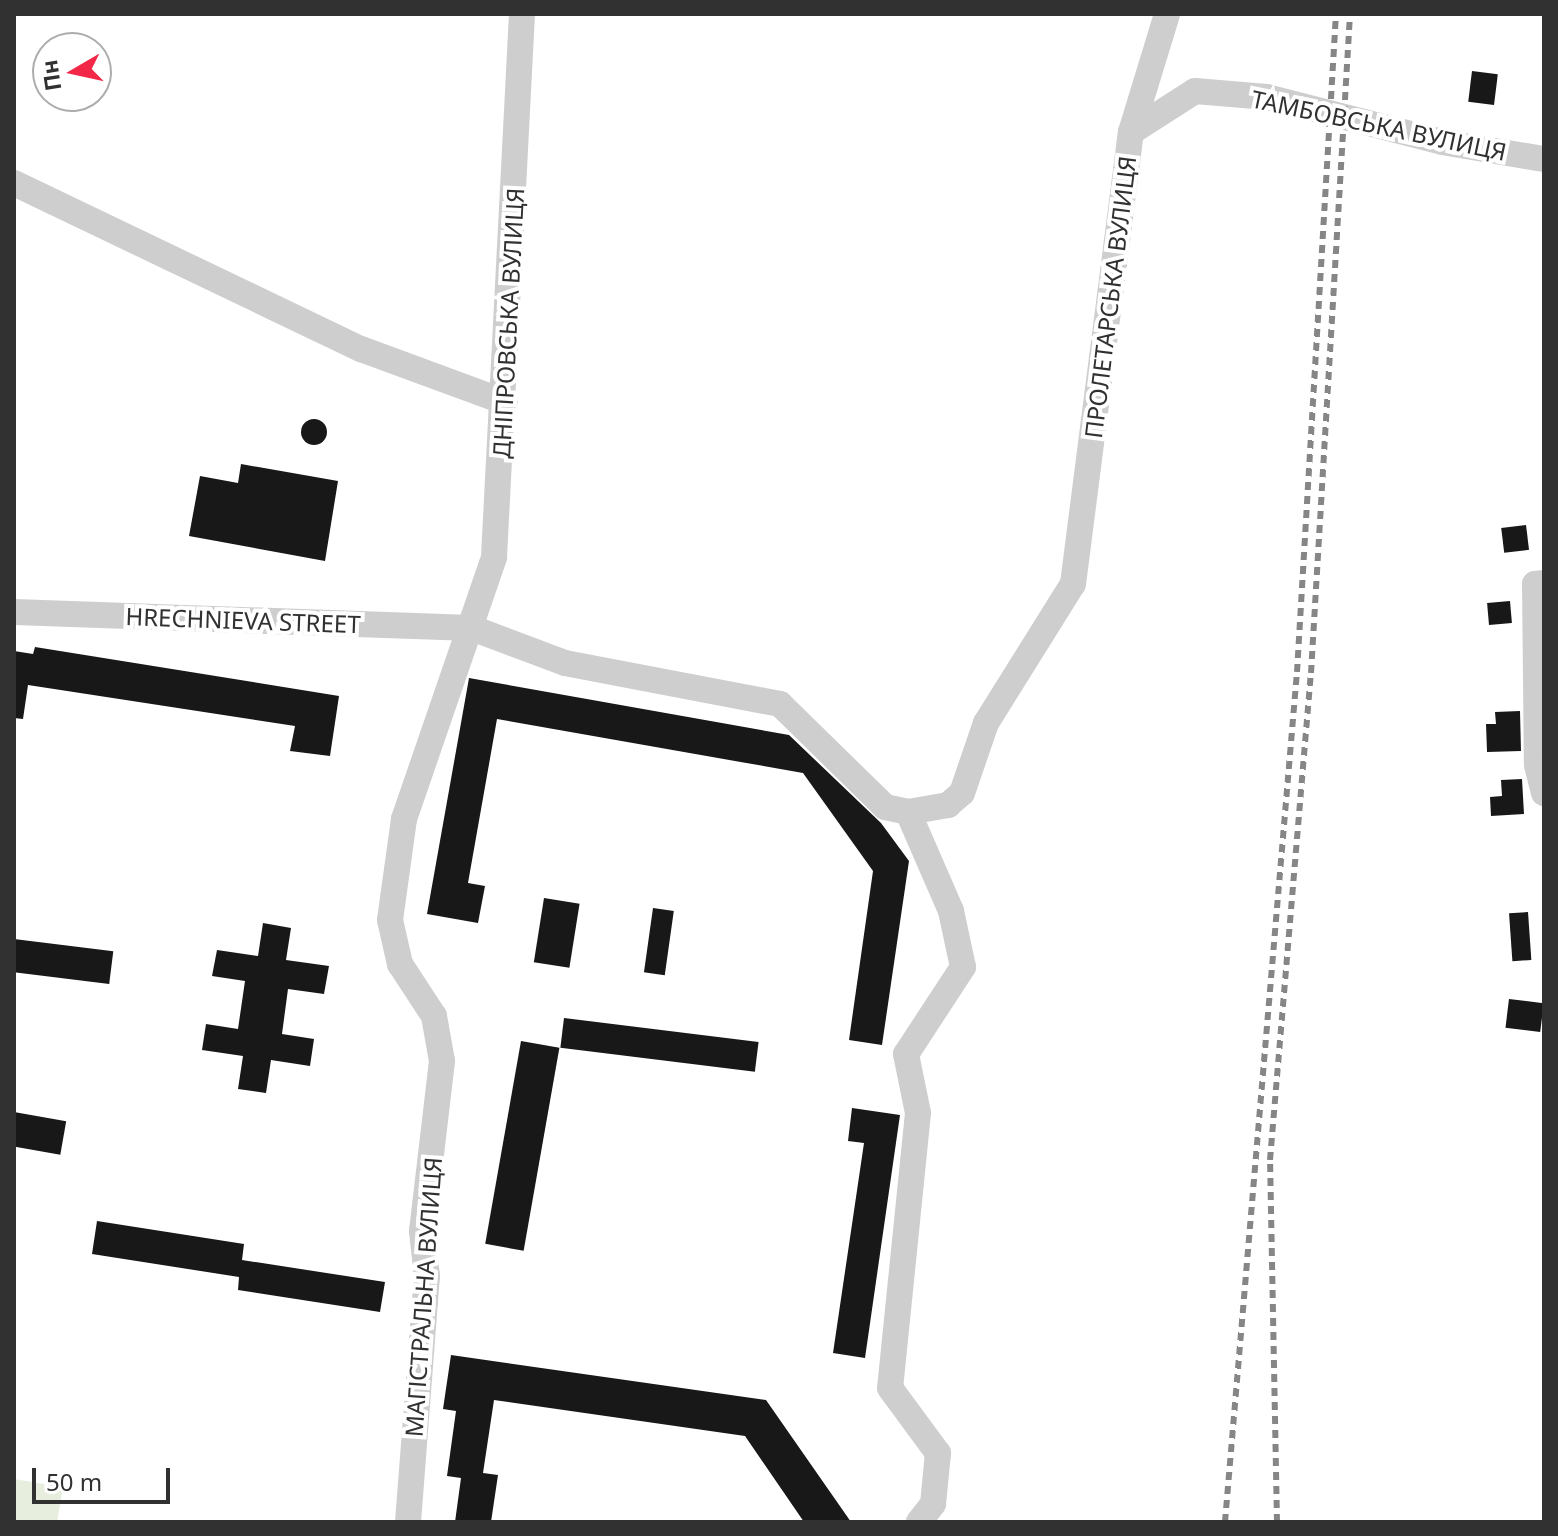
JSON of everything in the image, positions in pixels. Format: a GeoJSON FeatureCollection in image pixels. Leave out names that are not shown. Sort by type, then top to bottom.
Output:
{"type":"FeatureCollection","features":[{"type":"Feature","properties":{"kind":"street","name":"ДНІПРОВСЬКА ВУЛИЦЯ"},"geometry":{"type":"LineString","coordinates":[[472,628],[494,557],[505,402],[522,14]]}},
{"type":"Feature","properties":{"kind":"street","name":"ПРОЛЕТАРСЬКА ВУЛИЦЯ"},"geometry":{"type":"LineString","coordinates":[[908,812],[948,805],[962,793],[986,723],[1073,584],[1131,132],[1167,14]]}},
{"type":"Feature","properties":{"kind":"street","name":"ТАМБОВСЬКА ВУЛИЦЯ"},"geometry":{"type":"LineString","coordinates":[[1131,132],[1195,91],[1267,97],[1442,142],[1544,159]]}},
{"type":"Feature","properties":{"kind":"street"},"geometry":{"type":"LineString","coordinates":[[14,183],[361,349],[505,402]]}},
{"type":"Feature","properties":{"kind":"street"},"geometry":{"type":"LineString","coordinates":[[1540,584],[1537,765],[1544,793]]}},
{"type":"Feature","properties":{"kind":"street","name":"HRECHNIEVA STREET"},"geometry":{"type":"LineString","coordinates":[[14,612],[472,628]]}},
{"type":"Feature","properties":{"kind":"street"},"geometry":{"type":"LineString","coordinates":[[472,628],[565,663],[780,704],[885,807],[908,812],[951,911],[963,967],[906,1054],[918,1113],[890,1388],[938,1453],[933,1504],[919,1522]]}},
{"type":"Feature","properties":{"kind":"street","name":"МАГІСТРАЛЬНА ВУЛИЦЯ"},"geometry":{"type":"LineString","coordinates":[[408,1522],[427,1277],[422,1231],[442,1061],[434,1016],[400,964],[390,920],[404,819],[472,628]]}},
{"type":"Feature","properties":{"kind":"green space"},"geometry":{"type":"Polygon","coordinates":[[[14,1479],[63,1487],[57,1522],[14,1522],[14,1479]]]}},
{"type":"Feature","properties":{"kind":"building"},"geometry":{"type":"Polygon","coordinates":[[[1472,71],[1498,74],[1494,105],[1468,102],[1472,71]]]}},
{"type":"Feature","properties":{"kind":"building"},"geometry":{"type":"Polygon","coordinates":[[[314,419],[323,423],[327,432],[323,441],[314,445],[305,441],[301,432],[305,423],[314,419]]]}},
{"type":"Feature","properties":{"kind":"building"},"geometry":{"type":"Polygon","coordinates":[[[241,464],[338,481],[325,561],[189,536],[200,476],[238,483],[241,464]]]}},
{"type":"Feature","properties":{"kind":"building"},"geometry":{"type":"Polygon","coordinates":[[[1526,525],[1529,550],[1504,553],[1501,528],[1526,525]]]}},
{"type":"Feature","properties":{"kind":"building"},"geometry":{"type":"Polygon","coordinates":[[[1510,601],[1512,623],[1489,625],[1487,603],[1510,601]]]}},
{"type":"Feature","properties":{"kind":"building"},"geometry":{"type":"Polygon","coordinates":[[[35,647],[339,696],[330,756],[290,751],[295,726],[28,685],[23,719],[14,718],[14,651],[33,654],[35,647]]]}},
{"type":"Feature","properties":{"kind":"building"},"geometry":{"type":"Polygon","coordinates":[[[469,678],[789,735],[881,823],[909,861],[882,1045],[849,1040],[873,871],[803,773],[497,719],[468,883],[485,886],[478,923],[427,914],[469,678]]]}},
{"type":"Feature","properties":{"kind":"building"},"geometry":{"type":"Polygon","coordinates":[[[1520,711],[1521,751],[1487,752],[1486,724],[1496,724],[1495,712],[1520,711]]]}},
{"type":"Feature","properties":{"kind":"building"},"geometry":{"type":"Polygon","coordinates":[[[1522,779],[1524,814],[1491,816],[1490,797],[1502,796],[1501,780],[1522,779]]]}},
{"type":"Feature","properties":{"kind":"building"},"geometry":{"type":"Polygon","coordinates":[[[544,898],[580,904],[569,968],[534,962],[544,898]]]}},
{"type":"Feature","properties":{"kind":"building"},"geometry":{"type":"Polygon","coordinates":[[[653,908],[674,911],[665,975],[644,972],[653,908]]]}},
{"type":"Feature","properties":{"kind":"building"},"geometry":{"type":"Polygon","coordinates":[[[1528,912],[1531,960],[1512,961],[1509,913],[1528,912]]]}},
{"type":"Feature","properties":{"kind":"building"},"geometry":{"type":"Polygon","coordinates":[[[263,923],[291,928],[286,960],[329,966],[324,994],[288,989],[282,1034],[314,1039],[310,1066],[271,1060],[266,1093],[238,1089],[243,1056],[202,1050],[206,1024],[238,1029],[245,981],[212,976],[217,950],[258,956],[263,923]]]}},
{"type":"Feature","properties":{"kind":"building"},"geometry":{"type":"Polygon","coordinates":[[[14,939],[113,951],[109,984],[14,972],[14,939]]]}},
{"type":"Feature","properties":{"kind":"building"},"geometry":{"type":"Polygon","coordinates":[[[1509,999],[1544,1003],[1540,1032],[1505,1028],[1509,999]]]}},
{"type":"Feature","properties":{"kind":"building"},"geometry":{"type":"Polygon","coordinates":[[[564,1018],[759,1042],[755,1072],[560,1048],[564,1018]]]}},
{"type":"Feature","properties":{"kind":"building"},"geometry":{"type":"Polygon","coordinates":[[[521,1041],[559,1048],[524,1251],[485,1244],[521,1041]]]}},
{"type":"Feature","properties":{"kind":"building"},"geometry":{"type":"Polygon","coordinates":[[[852,1108],[900,1115],[865,1358],[833,1353],[864,1143],[848,1141],[852,1108]]]}},
{"type":"Feature","properties":{"kind":"building"},"geometry":{"type":"Polygon","coordinates":[[[14,1112],[66,1121],[60,1155],[14,1147],[14,1112]]]}},
{"type":"Feature","properties":{"kind":"building"},"geometry":{"type":"Polygon","coordinates":[[[97,1221],[244,1244],[242,1260],[385,1282],[380,1312],[238,1290],[239,1277],[92,1254],[97,1221]]]}},
{"type":"Feature","properties":{"kind":"building"},"geometry":{"type":"Polygon","coordinates":[[[451,1355],[766,1400],[851,1522],[804,1522],[745,1436],[494,1400],[483,1473],[498,1475],[491,1522],[455,1522],[461,1478],[447,1476],[456,1411],[443,1409],[451,1355]]]}},
{"type":"Feature","properties":{"kind":"railway"},"geometry":{"type":"LineString","coordinates":[[1225,1522],[1297,672],[1336,14]]}},
{"type":"Feature","properties":{"kind":"railway"},"geometry":{"type":"LineString","coordinates":[[1277,1522],[1270,1160],[1311,673],[1350,14]]}}]}
